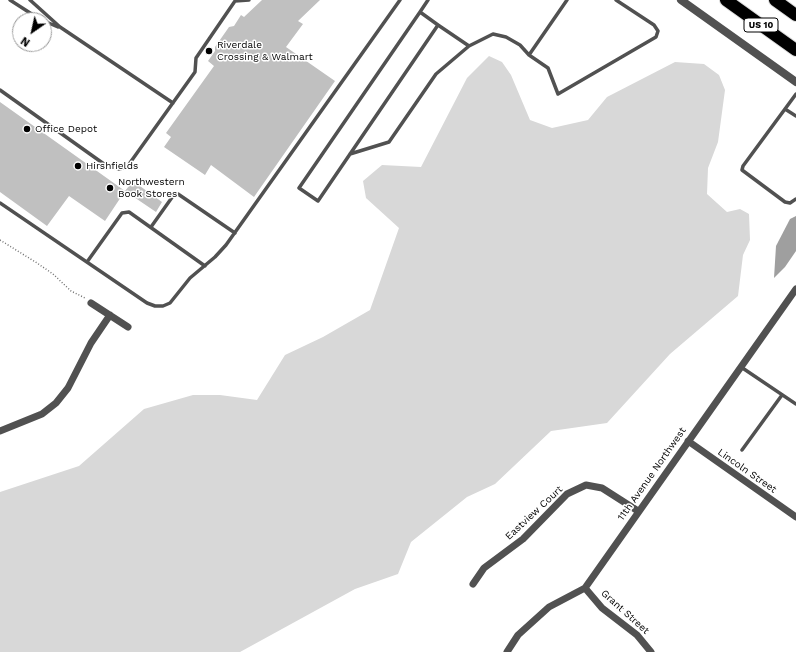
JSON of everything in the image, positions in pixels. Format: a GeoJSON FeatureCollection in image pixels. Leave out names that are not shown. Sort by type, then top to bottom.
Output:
{"type":"FeatureCollection","features":[{"type":"Feature","properties":{"kind":"highway","name":"US 10"},"geometry":{"type":"LineString","coordinates":[[726,0],[796,50]]}},
{"type":"Feature","properties":{"kind":"highway","name":"US 10"},"geometry":{"type":"LineString","coordinates":[[775,0],[796,15]]}},
{"type":"Feature","properties":{"kind":"street"},"geometry":{"type":"LineString","coordinates":[[681,0],[796,82]]}},
{"type":"Feature","properties":{"kind":"street","name":"11th Avenue Northwest"},"geometry":{"type":"LineString","coordinates":[[507,652],[518,635],[549,607],[585,588],[796,289]]}},
{"type":"Feature","properties":{"kind":"street"},"geometry":{"type":"LineString","coordinates":[[91,302],[128,327]]}},
{"type":"Feature","properties":{"kind":"street"},"geometry":{"type":"LineString","coordinates":[[0,431],[42,414],[56,403],[68,388],[91,343],[110,315]]}},
{"type":"Feature","properties":{"kind":"street","name":"Lincoln Street"},"geometry":{"type":"LineString","coordinates":[[688,441],[796,517]]}},
{"type":"Feature","properties":{"kind":"street","name":"Eastview Court"},"geometry":{"type":"LineString","coordinates":[[473,584],[484,568],[523,539],[567,494],[586,485],[602,488],[638,511]]}},
{"type":"Feature","properties":{"kind":"street","name":"Grant Street"},"geometry":{"type":"LineString","coordinates":[[585,588],[602,608],[636,635],[651,652]]}},
{"type":"Feature","properties":{"kind":"lane"},"geometry":{"type":"LineString","coordinates":[[10,0],[29,12]]}},
{"type":"Feature","properties":{"kind":"lane"},"geometry":{"type":"LineString","coordinates":[[30,0],[60,27],[173,103]]}},
{"type":"Feature","properties":{"kind":"lane"},"geometry":{"type":"LineString","coordinates":[[0,90],[104,164],[119,169],[127,167],[195,72],[196,58],[235,1],[248,2],[249,0]]}},
{"type":"Feature","properties":{"kind":"lane"},"geometry":{"type":"LineString","coordinates":[[0,203],[155,306],[163,306],[170,302],[190,278],[215,257],[234,233],[400,0]]}},
{"type":"Feature","properties":{"kind":"lane"},"geometry":{"type":"LineString","coordinates":[[428,0],[299,188],[318,201],[438,25]]}},
{"type":"Feature","properties":{"kind":"lane"},"geometry":{"type":"LineString","coordinates":[[529,55],[567,0]]}},
{"type":"Feature","properties":{"kind":"lane"},"geometry":{"type":"LineString","coordinates":[[350,154],[389,142],[436,74],[469,46],[492,34],[506,36],[520,44],[529,55],[548,68],[558,94],[656,36],[658,30],[654,25],[616,0]]}},
{"type":"Feature","properties":{"kind":"lane"},"geometry":{"type":"LineString","coordinates":[[420,12],[469,46]]}},
{"type":"Feature","properties":{"kind":"lane"},"geometry":{"type":"LineString","coordinates":[[52,24],[60,27]]}},
{"type":"Feature","properties":{"kind":"lane"},"geometry":{"type":"LineString","coordinates":[[796,94],[742,170],[785,202],[790,203],[796,199]]}},
{"type":"Feature","properties":{"kind":"lane"},"geometry":{"type":"LineString","coordinates":[[786,109],[796,116]]}},
{"type":"Feature","properties":{"kind":"lane"},"geometry":{"type":"LineString","coordinates":[[151,227],[173,196],[178,194],[234,233]]}},
{"type":"Feature","properties":{"kind":"lane"},"geometry":{"type":"LineString","coordinates":[[87,262],[122,213],[129,212],[205,266]]}},
{"type":"Feature","properties":{"kind":"lane"},"geometry":{"type":"LineString","coordinates":[[741,367],[796,404]]}},
{"type":"Feature","properties":{"kind":"lane"},"geometry":{"type":"LineString","coordinates":[[742,450],[782,395]]}},
{"type":"Feature","properties":{"kind":"path"},"geometry":{"type":"LineString","coordinates":[[0,240],[53,274],[71,291],[91,302]]}},
{"type":"Feature","properties":{"kind":"shaded area"},"geometry":{"type":"Polygon","coordinates":[[[489,56],[502,62],[511,75],[530,120],[552,128],[588,120],[607,97],[675,62],[704,64],[719,75],[725,90],[718,142],[708,168],[707,194],[727,212],[740,209],[749,214],[750,240],[743,255],[738,296],[670,354],[607,423],[551,431],[495,484],[467,497],[411,542],[398,574],[355,589],[240,652],[0,652],[0,492],[79,466],[144,409],[193,395],[220,395],[257,400],[285,355],[323,337],[370,310],[399,228],[366,198],[363,181],[382,165],[421,167],[467,78],[489,56]]]}},
{"type":"Feature","properties":{"kind":"shaded area"},"geometry":{"type":"Polygon","coordinates":[[[796,216],[796,251],[785,267],[774,278],[776,246],[790,219],[796,216]]]}},
{"type":"Feature","properties":{"kind":"building"},"geometry":{"type":"Polygon","coordinates":[[[262,0],[320,0],[298,21],[303,24],[286,47],[335,81],[254,197],[211,165],[205,175],[164,147],[171,137],[166,133],[214,66],[208,61],[215,51],[215,47],[229,27],[234,26],[241,15],[244,17],[262,0]]]}},
{"type":"Feature","properties":{"kind":"building"},"geometry":{"type":"Polygon","coordinates":[[[0,102],[125,191],[105,221],[69,196],[47,226],[0,192],[0,102]]]}},
{"type":"Feature","properties":{"kind":"building"},"geometry":{"type":"Polygon","coordinates":[[[133,181],[162,202],[156,212],[125,191],[133,181]]]}},
{"type":"Feature","properties":{"kind":"place","name":"Riverdale Crossing & Walmart"},"geometry":{"type":"Point","coordinates":[209,51]}},
{"type":"Feature","properties":{"kind":"place","name":"Office Depot"},"geometry":{"type":"Point","coordinates":[27,129]}},
{"type":"Feature","properties":{"kind":"place","name":"Hirshfields"},"geometry":{"type":"Point","coordinates":[78,166]}},
{"type":"Feature","properties":{"kind":"place","name":"Northwestern Book Stores"},"geometry":{"type":"Point","coordinates":[110,188]}}]}
